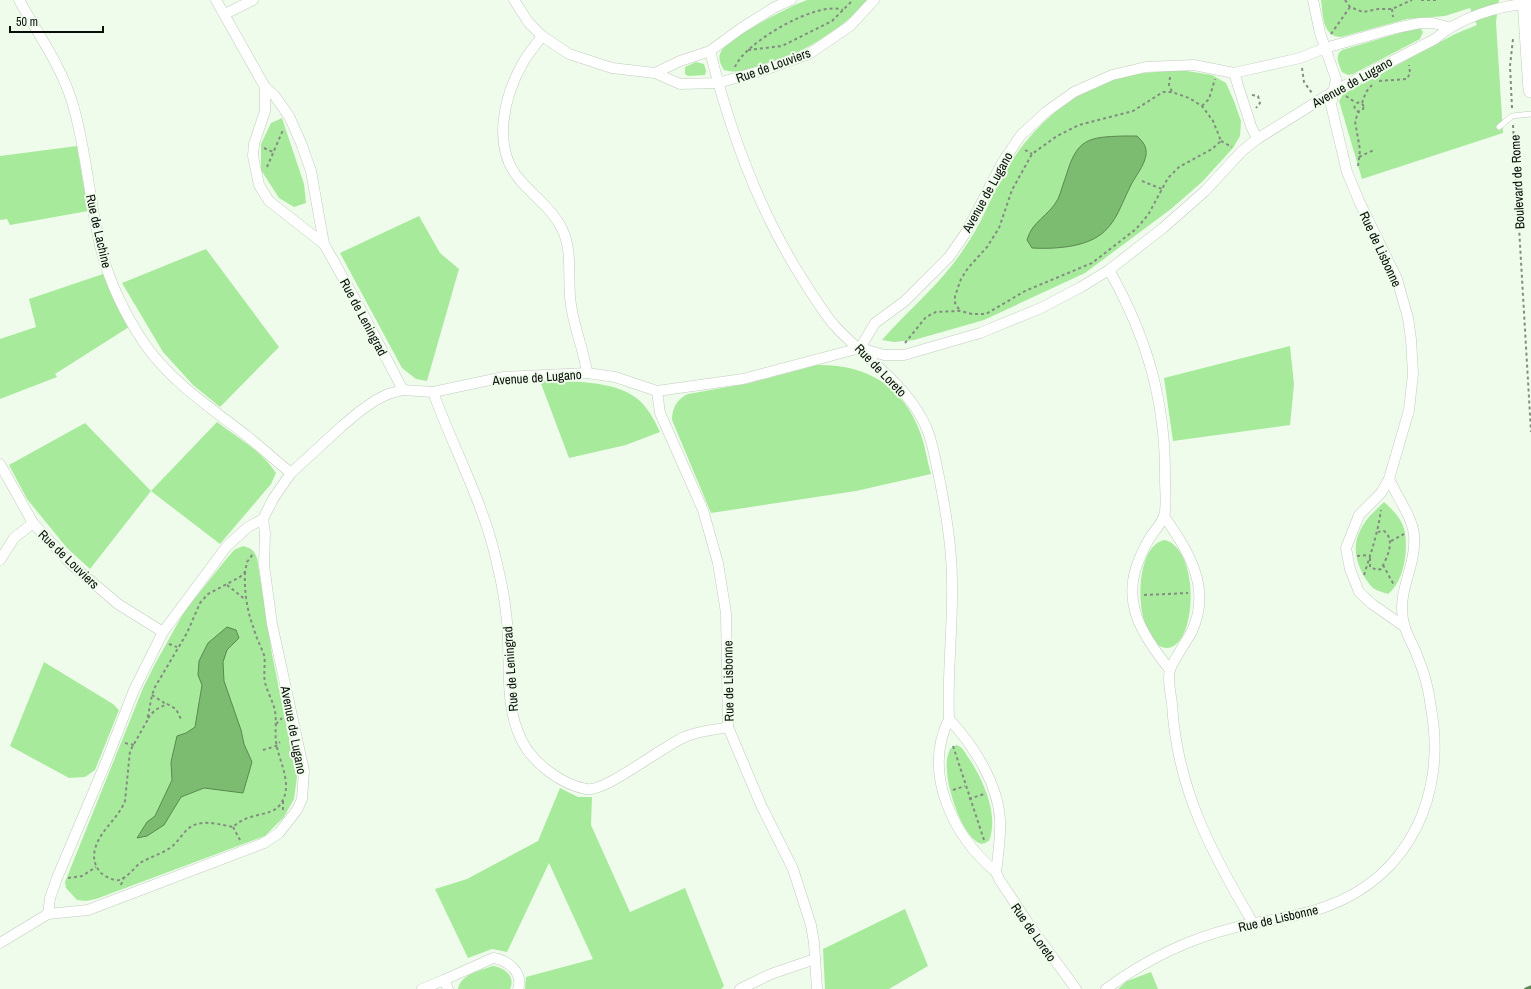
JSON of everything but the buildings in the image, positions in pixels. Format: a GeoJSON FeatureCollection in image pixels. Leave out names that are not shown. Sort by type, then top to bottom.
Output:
{"type":"FeatureCollection","features":[{"type":"Feature","properties":{"kind":"main road"},"geometry":{"type":"LineString","coordinates":[[1527,2],[1531,90]]}},
{"type":"Feature","properties":{"kind":"street","name":"Rue de Lachine"},"geometry":{"type":"LineString","coordinates":[[19,0],[60,72],[73,104],[86,161],[99,242],[107,269],[129,317],[145,344],[168,371],[196,398],[291,473]]}},
{"type":"Feature","properties":{"kind":"street","name":"Rue de Leningrad"},"geometry":{"type":"LineString","coordinates":[[216,0],[265,87],[274,95],[289,116],[311,171],[324,244],[361,310],[402,390]]}},
{"type":"Feature","properties":{"kind":"street"},"geometry":{"type":"LineString","coordinates":[[225,14],[253,0]]}},
{"type":"Feature","properties":{"kind":"street","name":"Rue de Louviers"},"geometry":{"type":"LineString","coordinates":[[514,0],[529,23],[542,36],[561,49],[587,61],[618,70],[655,73],[680,84],[718,83],[733,80],[809,54],[850,26],[874,0]]}},
{"type":"Feature","properties":{"kind":"street"},"geometry":{"type":"LineString","coordinates":[[655,73],[680,61],[710,51],[740,29],[775,7],[791,0]]}},
{"type":"Feature","properties":{"kind":"street"},"geometry":{"type":"LineString","coordinates":[[1313,0],[1325,48],[1336,79],[1338,92]]}},
{"type":"Feature","properties":{"kind":"street","name":"Avenue de Lugano"},"geometry":{"type":"LineString","coordinates":[[0,943],[48,914],[73,912],[94,908],[264,843],[279,833],[297,810],[302,799],[304,771],[270,612],[264,566],[265,533],[263,519],[273,499],[291,473],[306,457],[360,410],[388,394],[402,390],[434,392],[504,377],[587,373],[615,377],[657,391],[743,379],[860,348],[884,355],[904,355],[974,335],[1041,308],[1109,270],[1164,228],[1205,191],[1242,151],[1257,139],[1316,102],[1338,92],[1435,39],[1448,27],[1477,16],[1527,2]]}},
{"type":"Feature","properties":{"kind":"street","name":"Avenue de Lugano"},"geometry":{"type":"LineString","coordinates":[[860,348],[875,323],[910,297],[949,257],[967,231],[1006,156],[1021,136],[1046,112],[1074,92],[1112,74],[1146,67],[1194,65],[1234,73],[1300,58],[1325,48],[1396,28],[1420,23],[1433,23],[1448,27]]}},
{"type":"Feature","properties":{"kind":"street"},"geometry":{"type":"LineString","coordinates":[[542,36],[524,61],[514,83],[505,114],[503,139],[506,153],[515,174],[551,211],[563,231],[567,246],[568,292],[585,358],[587,373]]}},
{"type":"Feature","properties":{"kind":"street","name":"Rue de Loreto"},"geometry":{"type":"LineString","coordinates":[[710,51],[718,83],[752,181],[779,238],[820,306],[835,325],[899,387],[916,408],[927,430],[937,468],[947,526],[952,581],[949,719],[942,732],[939,746],[939,774],[946,803],[957,826],[972,847],[996,872],[999,879],[1032,929],[1076,989]]}},
{"type":"Feature","properties":{"kind":"street"},"geometry":{"type":"LineString","coordinates":[[1234,73],[1240,96],[1257,139]]}},
{"type":"Feature","properties":{"kind":"street","name":"Rue de Leningrad"},"geometry":{"type":"LineString","coordinates":[[265,87],[265,111],[254,144],[253,156],[259,185],[269,201],[324,244]]}},
{"type":"Feature","properties":{"kind":"street","name":"Rue de Lisbonne"},"geometry":{"type":"LineString","coordinates":[[1338,92],[1331,105],[1333,118],[1351,181],[1397,279],[1408,318],[1413,374],[1409,410],[1389,479],[1381,493],[1359,515],[1346,548],[1347,558],[1359,592],[1372,604],[1405,627]]}},
{"type":"Feature","properties":{"kind":"street"},"geometry":{"type":"LineString","coordinates":[[1109,270],[1132,313],[1145,345],[1154,374],[1165,446],[1164,516],[1138,561],[1134,577],[1133,596],[1139,626],[1147,642],[1170,670]]}},
{"type":"Feature","properties":{"kind":"street","name":"Rue de Lisbonne"},"geometry":{"type":"LineString","coordinates":[[657,391],[660,413],[703,510],[718,563],[726,613],[728,728],[761,805],[793,869],[811,925],[815,959],[816,989]]}},
{"type":"Feature","properties":{"kind":"street","name":"Rue de Leningrad"},"geometry":{"type":"LineString","coordinates":[[434,392],[446,429],[472,486],[494,550],[506,613],[512,710],[523,742],[543,768],[564,781],[587,790],[609,782],[630,771],[687,736],[728,728]]}},
{"type":"Feature","properties":{"kind":"street","name":"Rue de Louviers"},"geometry":{"type":"LineString","coordinates":[[0,464],[33,523],[88,579],[118,604],[163,632]]}},
{"type":"Feature","properties":{"kind":"street","name":"Rue de Lisbonne"},"geometry":{"type":"LineString","coordinates":[[1106,989],[1147,961],[1178,945],[1233,928],[1302,914],[1327,906],[1355,894],[1390,866],[1399,856],[1418,826],[1428,802],[1433,777],[1434,759],[1432,717],[1424,674],[1405,627],[1402,598],[1410,570],[1414,538],[1408,517],[1389,479]]}},
{"type":"Feature","properties":{"kind":"street"},"geometry":{"type":"LineString","coordinates":[[1164,516],[1193,563],[1198,579],[1199,593],[1196,622],[1170,670],[1176,741],[1187,789],[1208,842],[1220,868],[1254,923]]}},
{"type":"Feature","properties":{"kind":"street"},"geometry":{"type":"LineString","coordinates":[[48,914],[50,898],[56,878],[106,762],[134,690],[163,632],[227,546],[248,527],[263,519]]}},
{"type":"Feature","properties":{"kind":"street"},"geometry":{"type":"LineString","coordinates":[[0,560],[14,538],[33,523]]}},
{"type":"Feature","properties":{"kind":"street"},"geometry":{"type":"LineString","coordinates":[[949,719],[964,735],[983,767],[994,791],[1000,822],[996,872]]}},
{"type":"Feature","properties":{"kind":"street"},"geometry":{"type":"LineString","coordinates":[[422,989],[446,984],[493,958],[508,962],[514,968],[518,976],[518,989]]}},
{"type":"Feature","properties":{"kind":"street"},"geometry":{"type":"LineString","coordinates":[[740,989],[772,974],[815,959]]}},
{"type":"Feature","properties":{"kind":"lane"},"geometry":{"type":"LineString","coordinates":[[1499,127],[1512,116],[1531,114]]}},
{"type":"Feature","properties":{"kind":"path"},"geometry":{"type":"LineString","coordinates":[[746,50],[782,46],[832,21],[853,0]]}},
{"type":"Feature","properties":{"kind":"path"},"geometry":{"type":"LineString","coordinates":[[1344,0],[1350,7],[1363,12],[1392,8],[1412,0]]}},
{"type":"Feature","properties":{"kind":"path"},"geometry":{"type":"LineString","coordinates":[[1421,0],[1437,0]]}},
{"type":"Feature","properties":{"kind":"path"},"geometry":{"type":"LineString","coordinates":[[1331,35],[1350,7]]}},
{"type":"Feature","properties":{"kind":"path"},"geometry":{"type":"LineString","coordinates":[[733,80],[735,65],[746,50],[767,33],[817,11],[839,8],[843,10]]}},
{"type":"Feature","properties":{"kind":"path"},"geometry":{"type":"LineString","coordinates":[[1392,8],[1394,22]]}},
{"type":"Feature","properties":{"kind":"path"},"geometry":{"type":"LineString","coordinates":[[1512,112],[1510,66],[1513,35]]}},
{"type":"Feature","properties":{"kind":"path"},"geometry":{"type":"LineString","coordinates":[[1300,58],[1304,82],[1313,94],[1316,102]]}},
{"type":"Feature","properties":{"kind":"path"},"geometry":{"type":"LineString","coordinates":[[1351,181],[1358,171],[1360,150],[1355,121],[1359,111],[1363,108],[1362,103],[1366,92],[1373,84],[1382,81],[1407,79],[1410,73],[1409,64]]}},
{"type":"Feature","properties":{"kind":"path"},"geometry":{"type":"LineString","coordinates":[[1171,65],[1169,85],[1172,92]]}},
{"type":"Feature","properties":{"kind":"path"},"geometry":{"type":"LineString","coordinates":[[1202,106],[1209,99],[1218,69]]}},
{"type":"Feature","properties":{"kind":"path"},"geometry":{"type":"LineString","coordinates":[[903,347],[926,317],[936,312],[960,310],[972,314],[986,314],[1026,291],[1092,263],[1136,229],[1148,215],[1168,178],[1179,168],[1212,149],[1221,141],[1213,121],[1202,106],[1189,98],[1172,92],[1163,92],[1133,111],[1070,129],[1032,154],[1012,190],[999,228],[987,247],[968,268],[956,289],[955,303],[960,310]]}},
{"type":"Feature","properties":{"kind":"path"},"geometry":{"type":"LineString","coordinates":[[1338,92],[1356,103],[1362,103]]}},
{"type":"Feature","properties":{"kind":"path"},"geometry":{"type":"LineString","coordinates":[[1356,103],[1355,107],[1359,111]]}},
{"type":"Feature","properties":{"kind":"path"},"geometry":{"type":"LineString","coordinates":[[259,185],[289,116]]}},
{"type":"Feature","properties":{"kind":"path","name":"Boulevard de Rome"},"geometry":{"type":"LineString","coordinates":[[1513,123],[1531,432]]}},
{"type":"Feature","properties":{"kind":"path"},"geometry":{"type":"LineString","coordinates":[[1359,157],[1374,150]]}},
{"type":"Feature","properties":{"kind":"path"},"geometry":{"type":"LineString","coordinates":[[1142,181],[1162,189]]}},
{"type":"Feature","properties":{"kind":"path"},"geometry":{"type":"LineString","coordinates":[[1384,531],[1388,534],[1391,541],[1389,553],[1383,565],[1381,569],[1377,570],[1370,567],[1370,555],[1378,532],[1384,531]]}},
{"type":"Feature","properties":{"kind":"path"},"geometry":{"type":"LineString","coordinates":[[167,704],[155,710],[130,751],[128,786],[122,808],[99,838],[94,859],[96,867],[102,874],[118,880],[124,877],[140,863],[171,848],[194,825],[203,823],[233,827],[255,814],[271,812],[278,807],[283,799],[286,789],[284,772],[276,746],[275,709],[265,681],[264,655],[253,629],[246,600],[245,572],[247,562],[255,552]]}},
{"type":"Feature","properties":{"kind":"path"},"geometry":{"type":"LineString","coordinates":[[1383,565],[1402,598]]}},
{"type":"Feature","properties":{"kind":"path"},"geometry":{"type":"LineString","coordinates":[[147,721],[152,695],[177,647],[187,633],[200,603],[208,594],[227,585],[245,572]]}},
{"type":"Feature","properties":{"kind":"path"},"geometry":{"type":"LineString","coordinates":[[227,585],[246,600]]}},
{"type":"Feature","properties":{"kind":"path"},"geometry":{"type":"LineString","coordinates":[[1150,595],[1192,593]]}},
{"type":"Feature","properties":{"kind":"path"},"geometry":{"type":"LineString","coordinates":[[167,643],[177,647]]}},
{"type":"Feature","properties":{"kind":"path"},"geometry":{"type":"LineString","coordinates":[[152,695],[167,704],[172,705],[176,709],[182,721]]}},
{"type":"Feature","properties":{"kind":"path"},"geometry":{"type":"LineString","coordinates":[[263,750],[276,746],[280,742]]}},
{"type":"Feature","properties":{"kind":"path"},"geometry":{"type":"LineString","coordinates":[[953,746],[985,843]]}},
{"type":"Feature","properties":{"kind":"path"},"geometry":{"type":"LineString","coordinates":[[950,791],[965,786]]}},
{"type":"Feature","properties":{"kind":"path"},"geometry":{"type":"LineString","coordinates":[[970,799],[987,793]]}},
{"type":"Feature","properties":{"kind":"path"},"geometry":{"type":"LineString","coordinates":[[233,827],[242,844]]}},
{"type":"Feature","properties":{"kind":"path"},"geometry":{"type":"LineString","coordinates":[[56,878],[72,878],[82,876],[96,867]]}},
{"type":"Feature","properties":{"kind":"shaded area"},"geometry":{"type":"Polygon","coordinates":[[[807,0],[868,0],[857,12],[841,25],[802,50],[780,61],[759,68],[740,71],[724,70],[719,58],[720,53],[728,44],[762,22],[807,0]]]}},
{"type":"Feature","properties":{"kind":"shaded area"},"geometry":{"type":"Polygon","coordinates":[[[1321,0],[1499,0],[1496,22],[1503,133],[1362,179],[1339,101],[1343,94],[1455,34],[1477,25],[1470,8],[1445,16],[1407,19],[1341,37],[1335,36],[1327,29],[1323,18],[1321,0]]]}},
{"type":"Feature","properties":{"kind":"shaded area"},"geometry":{"type":"Polygon","coordinates":[[[1416,28],[1421,29],[1423,32],[1420,39],[1353,74],[1348,75],[1342,72],[1338,55],[1342,50],[1416,28]]]}},
{"type":"Feature","properties":{"kind":"shaded area"},"geometry":{"type":"Polygon","coordinates":[[[696,62],[704,64],[706,71],[705,75],[688,76],[685,74],[685,67],[696,62]]]}},
{"type":"Feature","properties":{"kind":"shaded area"},"geometry":{"type":"Polygon","coordinates":[[[1164,71],[1187,71],[1212,75],[1226,83],[1241,121],[1240,136],[1233,148],[1202,182],[1171,209],[1085,273],[984,320],[914,340],[894,342],[882,340],[936,284],[956,260],[971,239],[1012,160],[1022,146],[1046,120],[1073,99],[1104,82],[1125,76],[1164,71]]]}},
{"type":"Feature","properties":{"kind":"shaded area"},"geometry":{"type":"Polygon","coordinates":[[[282,118],[304,184],[306,203],[294,207],[279,198],[261,170],[261,144],[271,123],[282,118]]]}},
{"type":"Feature","properties":{"kind":"shaded area"},"geometry":{"type":"Polygon","coordinates":[[[1137,136],[1144,144],[1146,149],[1145,159],[1119,211],[1110,225],[1097,237],[1083,243],[1061,248],[1032,248],[1027,240],[1029,233],[1058,199],[1074,154],[1079,147],[1085,142],[1101,137],[1137,136]]]}},
{"type":"Feature","properties":{"kind":"shaded area"},"geometry":{"type":"Polygon","coordinates":[[[77,146],[88,211],[10,225],[7,219],[0,220],[0,156],[77,146]]]}},
{"type":"Feature","properties":{"kind":"shaded area"},"geometry":{"type":"Polygon","coordinates":[[[419,216],[440,253],[459,269],[427,381],[416,379],[402,368],[340,253],[419,216]]]}},
{"type":"Feature","properties":{"kind":"shaded area"},"geometry":{"type":"Polygon","coordinates":[[[206,249],[279,347],[220,407],[193,385],[163,352],[122,283],[206,249]]]}},
{"type":"Feature","properties":{"kind":"shaded area"},"geometry":{"type":"Polygon","coordinates":[[[103,274],[129,327],[55,374],[57,377],[0,399],[0,339],[36,327],[29,299],[103,274]]]}},
{"type":"Feature","properties":{"kind":"shaded area"},"geometry":{"type":"Polygon","coordinates":[[[1290,346],[1294,384],[1290,425],[1173,441],[1164,378],[1290,346]]]}},
{"type":"Feature","properties":{"kind":"shaded area"},"geometry":{"type":"Polygon","coordinates":[[[817,365],[851,368],[880,380],[893,390],[913,416],[922,437],[931,474],[856,491],[711,513],[672,420],[674,408],[678,401],[688,394],[750,383],[817,365]]]}},
{"type":"Feature","properties":{"kind":"shaded area"},"geometry":{"type":"Polygon","coordinates":[[[540,381],[593,383],[606,385],[631,394],[646,408],[660,432],[626,445],[569,458],[540,381]]]}},
{"type":"Feature","properties":{"kind":"shaded area"},"geometry":{"type":"Polygon","coordinates":[[[217,422],[264,458],[276,473],[271,484],[220,544],[151,491],[217,422]]]}},
{"type":"Feature","properties":{"kind":"shaded area"},"geometry":{"type":"Polygon","coordinates":[[[85,423],[151,491],[90,569],[67,548],[27,499],[9,465],[85,423]]]}},
{"type":"Feature","properties":{"kind":"shaded area"},"geometry":{"type":"Polygon","coordinates":[[[1384,502],[1400,520],[1404,528],[1406,541],[1404,566],[1398,582],[1388,594],[1373,588],[1368,582],[1360,569],[1356,553],[1357,538],[1362,527],[1370,515],[1384,502]]]}},
{"type":"Feature","properties":{"kind":"shaded area"},"geometry":{"type":"Polygon","coordinates":[[[1165,540],[1177,548],[1185,561],[1191,598],[1189,617],[1184,633],[1176,644],[1166,648],[1155,643],[1147,631],[1142,614],[1140,595],[1141,576],[1146,559],[1154,546],[1165,540]]]}},
{"type":"Feature","properties":{"kind":"shaded area"},"geometry":{"type":"Polygon","coordinates":[[[243,546],[252,550],[257,558],[272,654],[297,777],[294,799],[284,817],[265,836],[96,899],[86,901],[77,900],[66,888],[65,882],[143,688],[184,612],[234,550],[243,546]]]}},
{"type":"Feature","properties":{"kind":"shaded area"},"geometry":{"type":"Polygon","coordinates":[[[227,627],[236,630],[239,638],[227,650],[223,662],[224,681],[241,730],[244,744],[252,762],[243,793],[204,788],[181,797],[164,825],[147,836],[137,838],[147,822],[155,816],[172,780],[171,762],[177,736],[186,733],[195,727],[202,685],[198,675],[199,661],[208,643],[227,627]]]}},
{"type":"Feature","properties":{"kind":"shaded area"},"geometry":{"type":"Polygon","coordinates":[[[44,662],[113,704],[119,710],[95,770],[85,777],[69,778],[10,746],[44,662]]]}},
{"type":"Feature","properties":{"kind":"shaded area"},"geometry":{"type":"Polygon","coordinates":[[[956,745],[962,749],[970,760],[980,778],[985,788],[991,810],[992,831],[989,841],[982,844],[975,840],[969,833],[957,812],[953,801],[948,779],[947,760],[950,749],[956,745]]]}},
{"type":"Feature","properties":{"kind":"shaded area"},"geometry":{"type":"Polygon","coordinates":[[[560,788],[578,797],[592,797],[591,825],[630,912],[685,888],[724,986],[721,989],[525,989],[526,977],[593,959],[549,863],[507,952],[492,949],[468,958],[435,889],[467,879],[538,841],[560,788]]]}},
{"type":"Feature","properties":{"kind":"shaded area"},"geometry":{"type":"Polygon","coordinates":[[[905,909],[928,966],[889,989],[825,989],[823,949],[905,909]]]}},
{"type":"Feature","properties":{"kind":"shaded area"},"geometry":{"type":"Polygon","coordinates":[[[492,966],[501,968],[508,973],[511,980],[510,989],[458,989],[460,984],[467,976],[492,966]]]}},
{"type":"Feature","properties":{"kind":"shaded area"},"geometry":{"type":"Polygon","coordinates":[[[1151,972],[1158,989],[1118,989],[1127,981],[1151,972]]]}},
{"type":"Feature","properties":{"kind":"waterway"},"geometry":{"type":"LineString","coordinates":[[1526,989],[1531,987]]}}]}
